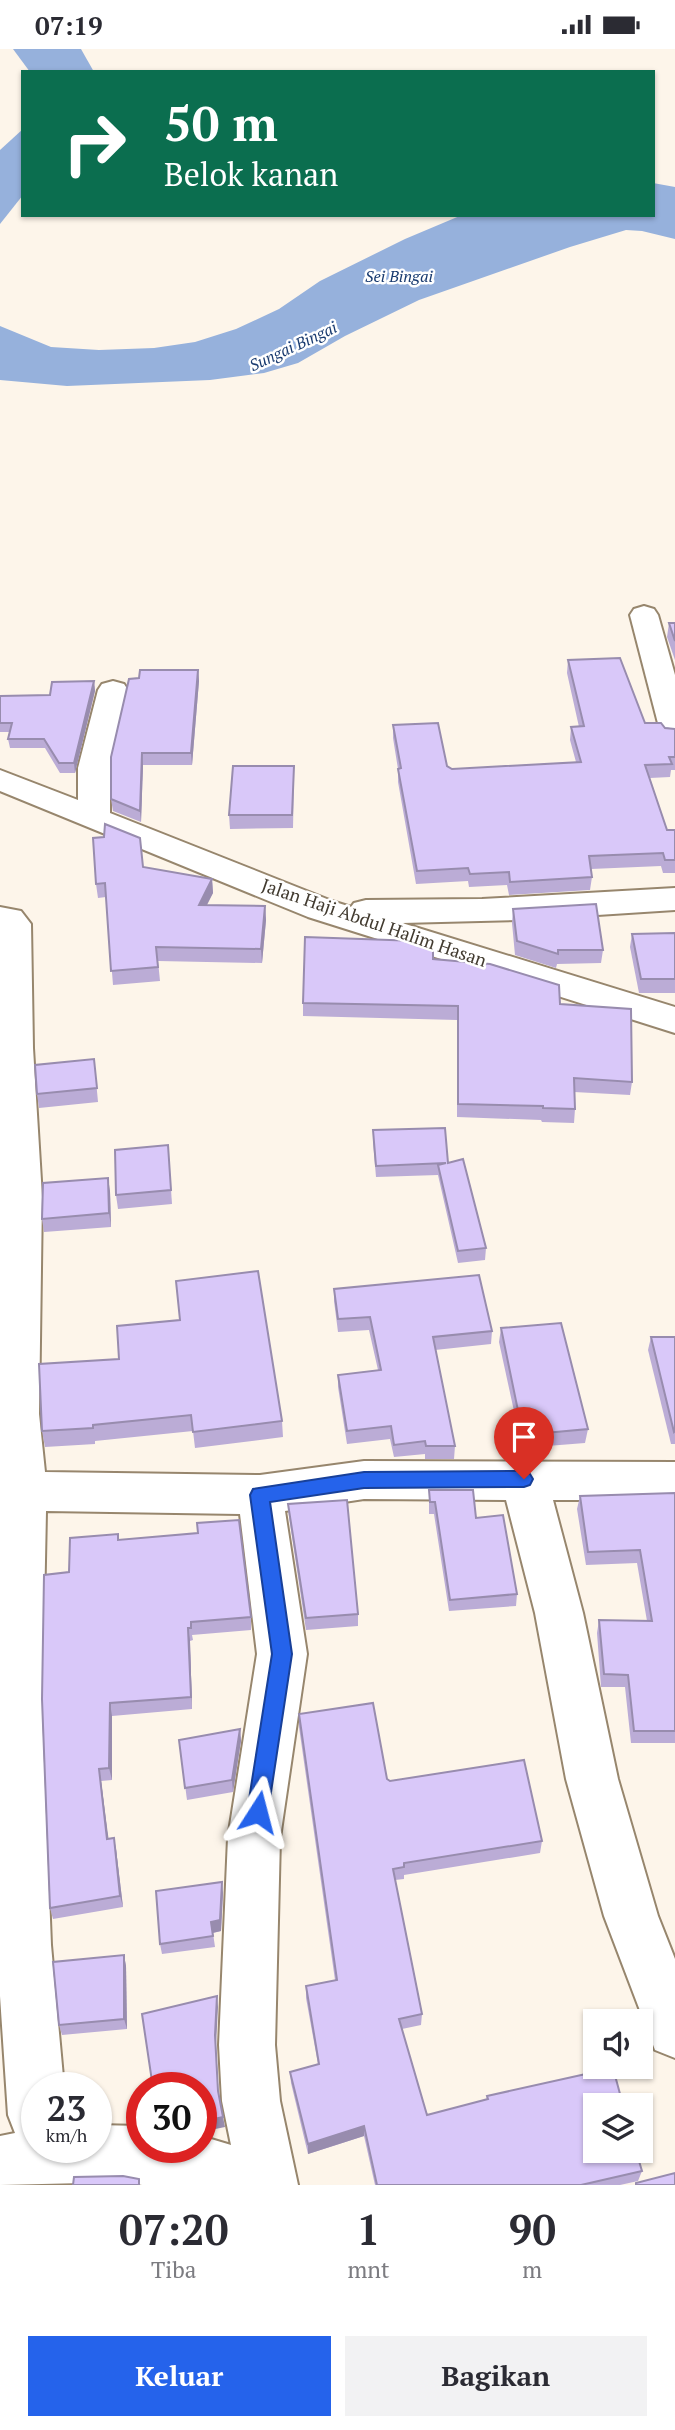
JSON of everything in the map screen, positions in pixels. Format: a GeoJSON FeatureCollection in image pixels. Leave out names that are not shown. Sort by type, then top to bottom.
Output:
{"type":"FeatureCollection","features":[{"type":"Feature","properties":{"kind":"street"},"geometry":{"type":"LineString","coordinates":[[644,615],[675,731]]}},
{"type":"Feature","properties":{"kind":"street"},"geometry":{"type":"LineString","coordinates":[[94,818],[94,768],[113,690]]}},
{"type":"Feature","properties":{"kind":"street","name":"Jalan Haji Abdul Halim Hasan"},"geometry":{"type":"LineString","coordinates":[[0,780],[320,909],[675,1020]]}},
{"type":"Feature","properties":{"kind":"street"},"geometry":{"type":"LineString","coordinates":[[320,909],[412,912],[675,899]]}},
{"type":"Feature","properties":{"kind":"street"},"geometry":{"type":"LineString","coordinates":[[0,918],[9,919],[14,924],[14,1048],[22,1197],[17,1414],[12,1490],[28,2072]]}},
{"type":"Feature","properties":{"kind":"street"},"geometry":{"type":"LineString","coordinates":[[524,1479],[559,1612],[592,1779],[631,1916],[675,2030]]}},
{"type":"Feature","properties":{"kind":"street"},"geometry":{"type":"LineString","coordinates":[[12,1490],[260,1495],[364,1480],[675,1481]]}},
{"type":"Feature","properties":{"kind":"street"},"geometry":{"type":"LineString","coordinates":[[260,1495],[282,1654],[254,1838],[248,1990],[247,2045],[251,2101],[268,2185]]}},
{"type":"Feature","properties":{"kind":"street"},"geometry":{"type":"LineString","coordinates":[[112,2152],[213,2167],[238,2185]]}},
{"type":"Feature","properties":{"kind":"water"},"geometry":{"type":"Polygon","coordinates":[[[13,49],[81,49],[93,70],[29,70],[13,49]]]}},
{"type":"Feature","properties":{"kind":"water"},"geometry":{"type":"Polygon","coordinates":[[[21,131],[21,198],[0,224],[0,150],[21,131]]]}},
{"type":"Feature","properties":{"kind":"water","name":"Sei Bingai"},"geometry":{"type":"Polygon","coordinates":[[[655,183],[675,187],[675,239],[626,230],[570,247],[419,300],[345,336],[298,363],[264,373],[210,380],[67,386],[0,380],[0,326],[51,347],[99,350],[154,348],[195,342],[236,329],[279,309],[320,281],[405,239],[457,217],[655,217],[655,183]]]}},
{"type":"Feature","properties":{"kind":"building"},"geometry":{"type":"Polygon","coordinates":[[[669,623],[675,623],[675,641],[669,623]]]}},
{"type":"Feature","properties":{"kind":"building"},"geometry":{"type":"Polygon","coordinates":[[[620,658],[645,723],[661,723],[665,728],[675,729],[675,757],[669,757],[672,764],[645,765],[667,830],[675,830],[675,860],[665,860],[663,853],[589,856],[592,877],[510,882],[509,872],[470,874],[468,868],[417,871],[398,769],[401,768],[393,725],[438,723],[447,766],[452,769],[581,762],[571,727],[584,726],[568,660],[620,658]]]}},
{"type":"Feature","properties":{"kind":"building"},"geometry":{"type":"Polygon","coordinates":[[[140,670],[198,670],[191,753],[142,753],[140,811],[111,799],[111,757],[129,679],[139,678],[140,670]]]}},
{"type":"Feature","properties":{"kind":"building"},"geometry":{"type":"Polygon","coordinates":[[[94,681],[74,763],[59,763],[44,739],[8,739],[12,723],[0,723],[0,696],[50,695],[52,682],[94,681]]]}},
{"type":"Feature","properties":{"kind":"building"},"geometry":{"type":"Polygon","coordinates":[[[233,766],[294,766],[292,815],[229,815],[233,766]]]}},
{"type":"Feature","properties":{"kind":"building"},"geometry":{"type":"Polygon","coordinates":[[[105,824],[140,838],[143,867],[212,879],[199,905],[265,906],[261,949],[156,947],[158,967],[111,971],[105,883],[96,884],[93,838],[104,837],[105,824]]]}},
{"type":"Feature","properties":{"kind":"building"},"geometry":{"type":"Polygon","coordinates":[[[596,904],[603,950],[558,950],[558,954],[517,941],[513,909],[596,904]]]}},
{"type":"Feature","properties":{"kind":"building"},"geometry":{"type":"Polygon","coordinates":[[[675,933],[675,979],[641,979],[632,934],[675,933]]]}},
{"type":"Feature","properties":{"kind":"building"},"geometry":{"type":"Polygon","coordinates":[[[305,937],[418,941],[433,945],[433,959],[490,964],[559,985],[560,1004],[631,1009],[632,1082],[574,1078],[575,1109],[458,1104],[458,1006],[303,1003],[305,937]]]}},
{"type":"Feature","properties":{"kind":"building"},"geometry":{"type":"Polygon","coordinates":[[[94,1059],[97,1088],[37,1094],[35,1065],[94,1059]]]}},
{"type":"Feature","properties":{"kind":"building"},"geometry":{"type":"Polygon","coordinates":[[[445,1128],[448,1163],[463,1159],[486,1248],[458,1251],[438,1165],[446,1163],[376,1166],[373,1130],[445,1128]]]}},
{"type":"Feature","properties":{"kind":"building"},"geometry":{"type":"Polygon","coordinates":[[[168,1145],[171,1190],[116,1195],[115,1150],[168,1145]]]}},
{"type":"Feature","properties":{"kind":"building"},"geometry":{"type":"Polygon","coordinates":[[[108,1178],[109,1213],[42,1219],[43,1183],[108,1178]]]}},
{"type":"Feature","properties":{"kind":"building"},"geometry":{"type":"Polygon","coordinates":[[[258,1271],[282,1421],[193,1432],[191,1415],[93,1425],[93,1428],[42,1431],[39,1364],[119,1359],[117,1326],[180,1320],[176,1281],[258,1271]]]}},
{"type":"Feature","properties":{"kind":"building"},"geometry":{"type":"Polygon","coordinates":[[[479,1275],[492,1331],[433,1337],[455,1446],[426,1446],[425,1441],[394,1445],[391,1426],[347,1431],[338,1375],[381,1370],[370,1317],[338,1319],[334,1289],[479,1275]]]}},
{"type":"Feature","properties":{"kind":"building"},"geometry":{"type":"Polygon","coordinates":[[[561,1323],[588,1429],[523,1435],[501,1328],[561,1323]]]}},
{"type":"Feature","properties":{"kind":"building"},"geometry":{"type":"Polygon","coordinates":[[[651,1337],[675,1337],[674,1432],[651,1337]]]}},
{"type":"Feature","properties":{"kind":"building"},"geometry":{"type":"Polygon","coordinates":[[[429,1490],[473,1490],[476,1518],[503,1515],[517,1594],[450,1600],[435,1502],[430,1502],[429,1490]]]}},
{"type":"Feature","properties":{"kind":"building"},"geometry":{"type":"Polygon","coordinates":[[[675,1493],[675,1731],[634,1731],[628,1675],[604,1674],[599,1620],[652,1621],[640,1550],[588,1552],[580,1496],[675,1493]]]}},
{"type":"Feature","properties":{"kind":"building"},"geometry":{"type":"Polygon","coordinates":[[[347,1500],[358,1614],[306,1618],[288,1504],[347,1500]]]}},
{"type":"Feature","properties":{"kind":"building"},"geometry":{"type":"Polygon","coordinates":[[[239,1520],[251,1617],[191,1622],[191,1628],[188,1628],[191,1697],[110,1703],[109,1768],[99,1769],[107,1839],[114,1838],[120,1896],[50,1908],[42,1699],[44,1575],[69,1572],[70,1538],[118,1534],[118,1540],[198,1533],[197,1523],[239,1520]]]}},
{"type":"Feature","properties":{"kind":"building"},"geometry":{"type":"Polygon","coordinates":[[[373,1703],[387,1779],[390,1781],[524,1760],[542,1841],[404,1863],[404,1867],[393,1869],[422,2014],[399,2019],[427,2115],[488,2099],[487,2096],[583,2075],[583,2079],[616,2079],[620,2093],[583,2093],[583,2163],[640,2163],[642,2171],[581,2185],[377,2185],[364,2126],[308,2144],[290,2072],[319,2064],[306,1986],[337,1980],[299,1714],[373,1703]]]}},
{"type":"Feature","properties":{"kind":"building"},"geometry":{"type":"Polygon","coordinates":[[[240,1729],[232,1780],[185,1788],[179,1740],[240,1729]]]}},
{"type":"Feature","properties":{"kind":"building"},"geometry":{"type":"Polygon","coordinates":[[[222,1882],[220,1920],[211,1922],[213,1936],[160,1944],[156,1891],[222,1882]]]}},
{"type":"Feature","properties":{"kind":"building"},"geometry":{"type":"Polygon","coordinates":[[[124,1955],[124,2019],[59,2025],[53,1962],[124,1955]]]}},
{"type":"Feature","properties":{"kind":"building"},"geometry":{"type":"Polygon","coordinates":[[[217,1996],[217,2072],[151,2072],[142,2014],[217,1996]]]}},
{"type":"Feature","properties":{"kind":"building"},"geometry":{"type":"Polygon","coordinates":[[[217,2072],[218,2091],[223,2117],[217,2118],[217,2072]]]}},
{"type":"Feature","properties":{"kind":"building"},"geometry":{"type":"Polygon","coordinates":[[[675,2173],[675,2185],[636,2185],[636,2183],[675,2173]]]}},
{"type":"Feature","properties":{"kind":"building"},"geometry":{"type":"Polygon","coordinates":[[[123,2176],[139,2179],[139,2185],[73,2185],[74,2177],[123,2176]]]}},
{"type":"Feature","properties":{"kind":"route"},"geometry":{"type":"LineString","coordinates":[[258,1812],[282,1654],[260,1495],[364,1480],[524,1479]]}},
{"type":"Feature","properties":{"kind":"water label","name":"Sungai Bingai"},"geometry":{"type":"Point","coordinates":[293,346]}}]}
